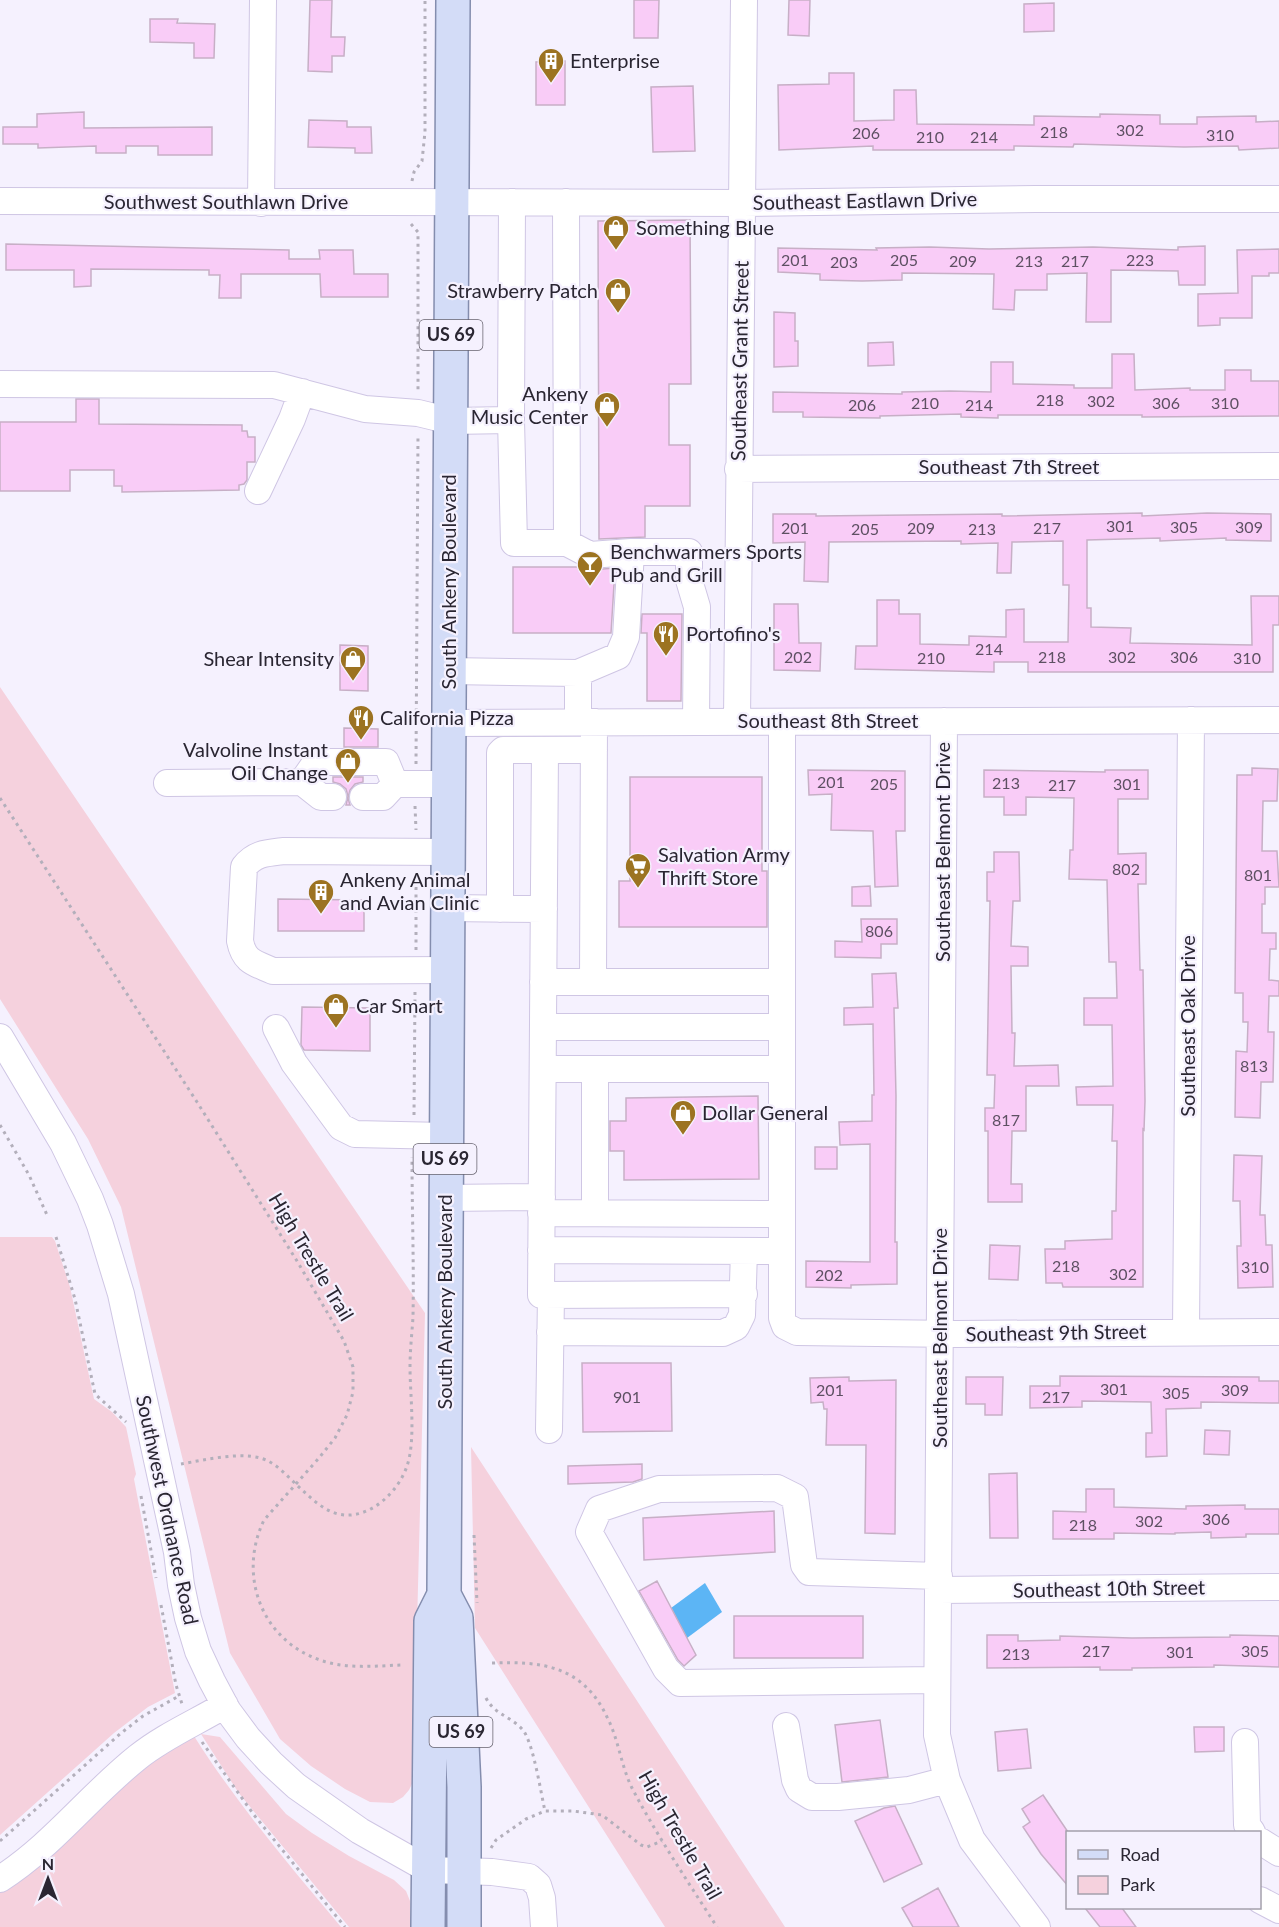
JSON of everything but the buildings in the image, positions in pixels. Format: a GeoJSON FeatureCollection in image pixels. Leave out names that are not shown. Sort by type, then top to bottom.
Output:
{"type":"FeatureCollection","features":[{"type":"Feature","properties":{"kind":"main road","name":"South Ankeny Boulevard"},"geometry":{"type":"LineString","coordinates":[[428,1927],[431,1621],[444,1595],[445,1198],[429,1136],[431,970],[447,908],[431,852],[419,785],[448,723],[453,0]]}},
{"type":"Feature","properties":{"kind":"main road","name":"South Ankeny Boulevard"},"geometry":{"type":"LineString","coordinates":[[444,1595],[456,1618],[464,1787],[464,1927]]}},
{"type":"Feature","properties":{"kind":"street"},"geometry":{"type":"LineString","coordinates":[[261,203],[263,0]]}},
{"type":"Feature","properties":{"kind":"street","name":"Southeast Grant Street"},"geometry":{"type":"LineString","coordinates":[[737,721],[744,0]]}},
{"type":"Feature","properties":{"kind":"street","name":"Southeast Eastlawn Drive"},"geometry":{"type":"LineString","coordinates":[[452,202],[743,203],[1036,199],[1279,199]]}},
{"type":"Feature","properties":{"kind":"street","name":"Southwest Southlawn Drive"},"geometry":{"type":"LineString","coordinates":[[0,201],[452,202]]}},
{"type":"Feature","properties":{"kind":"street"},"geometry":{"type":"LineString","coordinates":[[512,202],[511,420],[514,543],[567,543],[590,555],[689,552],[689,580],[697,607],[696,722]]}},
{"type":"Feature","properties":{"kind":"street"},"geometry":{"type":"LineString","coordinates":[[566,202],[567,543]]}},
{"type":"Feature","properties":{"kind":"street"},"geometry":{"type":"LineString","coordinates":[[0,384],[250,383],[274,385],[365,409],[418,413],[451,421],[511,420]]}},
{"type":"Feature","properties":{"kind":"street"},"geometry":{"type":"LineString","coordinates":[[258,491],[292,419],[302,392]]}},
{"type":"Feature","properties":{"kind":"street","name":"Southeast 7th Street"},"geometry":{"type":"LineString","coordinates":[[738,469],[1279,466]]}},
{"type":"Feature","properties":{"kind":"street"},"geometry":{"type":"LineString","coordinates":[[448,671],[578,673],[618,656],[626,637],[631,552]]}},
{"type":"Feature","properties":{"kind":"street"},"geometry":{"type":"LineString","coordinates":[[578,673],[586,722],[594,750],[593,982]]}},
{"type":"Feature","properties":{"kind":"street","name":"Southeast Oak Drive"},"geometry":{"type":"LineString","coordinates":[[1186,1332],[1191,720]]}},
{"type":"Feature","properties":{"kind":"street","name":"Southeast 8th Street"},"geometry":{"type":"LineString","coordinates":[[448,723],[1279,720]]}},
{"type":"Feature","properties":{"kind":"street","name":"Southeast Belmont Drive"},"geometry":{"type":"LineString","coordinates":[[944,721],[937,1735],[947,1780],[972,1840],[1037,1927]]}},
{"type":"Feature","properties":{"kind":"street"},"geometry":{"type":"LineString","coordinates":[[541,1251],[782,1251],[782,722]]}},
{"type":"Feature","properties":{"kind":"street"},"geometry":{"type":"LineString","coordinates":[[500,909],[500,753],[503,750],[594,750]]}},
{"type":"Feature","properties":{"kind":"street"},"geometry":{"type":"LineString","coordinates":[[545,750],[541,1295],[744,1294]]}},
{"type":"Feature","properties":{"kind":"street"},"geometry":{"type":"LineString","coordinates":[[302,782],[316,762],[386,762],[419,785]]}},
{"type":"Feature","properties":{"kind":"street"},"geometry":{"type":"LineString","coordinates":[[167,783],[302,782],[321,796],[333,797]]}},
{"type":"Feature","properties":{"kind":"street"},"geometry":{"type":"LineString","coordinates":[[363,798],[383,798],[419,785]]}},
{"type":"Feature","properties":{"kind":"street"},"geometry":{"type":"LineString","coordinates":[[431,852],[284,851],[262,853],[252,858],[244,867],[240,941],[242,951],[249,961],[273,971],[431,970]]}},
{"type":"Feature","properties":{"kind":"street"},"geometry":{"type":"LineString","coordinates":[[447,908],[544,909]]}},
{"type":"Feature","properties":{"kind":"street"},"geometry":{"type":"LineString","coordinates":[[543,982],[782,982]]}},
{"type":"Feature","properties":{"kind":"street"},"geometry":{"type":"LineString","coordinates":[[543,1027],[782,1027]]}},
{"type":"Feature","properties":{"kind":"street"},"geometry":{"type":"LineString","coordinates":[[276,1028],[294,1063],[341,1127],[355,1134],[429,1136]]}},
{"type":"Feature","properties":{"kind":"street","name":"Southwest Ordnance Road"},"geometry":{"type":"LineString","coordinates":[[0,1037],[63,1143],[100,1225],[121,1294],[177,1552],[188,1618],[198,1651],[225,1705],[248,1738],[270,1763],[296,1786],[360,1831],[429,1870],[517,1874],[529,1877],[538,1885],[542,1898],[544,1927]]}},
{"type":"Feature","properties":{"kind":"street"},"geometry":{"type":"LineString","coordinates":[[543,1070],[782,1070]]}},
{"type":"Feature","properties":{"kind":"street"},"geometry":{"type":"LineString","coordinates":[[595,1070],[595,1213]]}},
{"type":"Feature","properties":{"kind":"street"},"geometry":{"type":"LineString","coordinates":[[445,1198],[542,1205],[595,1213],[782,1214]]}},
{"type":"Feature","properties":{"kind":"street"},"geometry":{"type":"LineString","coordinates":[[550,1332],[723,1333],[736,1327],[742,1315],[744,1251]]}},
{"type":"Feature","properties":{"kind":"street","name":"Southeast 9th Street"},"geometry":{"type":"LineString","coordinates":[[782,1251],[782,1318],[785,1326],[797,1332],[939,1334],[1279,1332]]}},
{"type":"Feature","properties":{"kind":"street"},"geometry":{"type":"LineString","coordinates":[[549,1430],[551,1295]]}},
{"type":"Feature","properties":{"kind":"street","name":"Southeast 10th Street"},"geometry":{"type":"LineString","coordinates":[[937,1680],[680,1683],[666,1668],[590,1532],[599,1509],[659,1489],[777,1488],[795,1497],[804,1564],[809,1572],[939,1583],[1279,1587]]}},
{"type":"Feature","properties":{"kind":"street"},"geometry":{"type":"LineString","coordinates":[[0,1879],[36,1851],[138,1756],[225,1705]]}},
{"type":"Feature","properties":{"kind":"street"},"geometry":{"type":"LineString","coordinates":[[786,1726],[795,1780],[800,1789],[812,1797],[909,1790],[947,1780]]}},
{"type":"Feature","properties":{"kind":"street"},"geometry":{"type":"LineString","coordinates":[[1245,1742],[1247,1825],[1252,1831]]}},
{"type":"Feature","properties":{"kind":"street"},"geometry":{"type":"LineString","coordinates":[[1261,1901],[1279,1910]]}},
{"type":"Feature","properties":{"kind":"path"},"geometry":{"type":"LineString","coordinates":[[179,1464],[233,1457],[259,1458],[280,1468],[316,1503],[340,1515],[370,1510],[382,1503],[406,1469],[410,1458],[410,1347],[413,1318],[412,1152],[429,1136],[431,970],[431,852],[419,785],[418,232],[411,224],[412,181],[414,172],[422,161],[425,132],[425,0]]}},
{"type":"Feature","properties":{"kind":"path","name":"High Trestle Trail"},"geometry":{"type":"LineString","coordinates":[[0,798],[241,1172],[344,1341],[352,1367],[352,1392],[347,1415],[335,1438],[264,1520],[253,1554],[253,1575],[258,1599],[267,1618],[283,1638],[302,1652],[324,1661],[349,1666],[401,1665]]}},
{"type":"Feature","properties":{"kind":"path"},"geometry":{"type":"LineString","coordinates":[[0,1125],[29,1175],[47,1215]]}},
{"type":"Feature","properties":{"kind":"path"},"geometry":{"type":"LineString","coordinates":[[56,1237],[75,1299],[95,1394],[128,1425]]}},
{"type":"Feature","properties":{"kind":"path"},"geometry":{"type":"LineString","coordinates":[[474,1535],[477,1605]]}},
{"type":"Feature","properties":{"kind":"path","name":"High Trestle Trail"},"geometry":{"type":"LineString","coordinates":[[492,1663],[541,1664],[564,1671],[581,1682],[596,1699],[607,1717],[632,1788],[662,1841],[717,1927]]}},
{"type":"Feature","properties":{"kind":"path"},"geometry":{"type":"LineString","coordinates":[[483,1693],[496,1712],[524,1730],[531,1749],[545,1811]]}},
{"type":"Feature","properties":{"kind":"path"},"geometry":{"type":"LineString","coordinates":[[0,1841],[120,1734],[143,1716],[179,1696]]}},
{"type":"Feature","properties":{"kind":"path"},"geometry":{"type":"LineString","coordinates":[[198,1735],[211,1757],[254,1815],[345,1927]]}},
{"type":"Feature","properties":{"kind":"path"},"geometry":{"type":"LineString","coordinates":[[491,1850],[496,1840],[536,1814],[545,1811],[573,1811],[602,1815],[641,1845],[647,1847],[662,1841]]}},
{"type":"Feature","properties":{"kind":"green space"},"geometry":{"type":"Polygon","coordinates":[[[0,687],[425,1313],[413,1782],[403,1797],[393,1803],[370,1802],[345,1789],[311,1766],[280,1739],[230,1653],[121,1207],[88,1139],[0,999],[0,687]]]}},
{"type":"Feature","properties":{"kind":"green space"},"geometry":{"type":"Polygon","coordinates":[[[0,1237],[52,1237],[55,1241],[70,1287],[94,1399],[112,1412],[126,1427],[175,1693],[148,1707],[114,1733],[0,1835],[0,1237]]]}},
{"type":"Feature","properties":{"kind":"green space"},"geometry":{"type":"Polygon","coordinates":[[[471,1447],[785,1927],[665,1927],[475,1628],[471,1447]]]}},
{"type":"Feature","properties":{"kind":"green space"},"geometry":{"type":"Polygon","coordinates":[[[201,1734],[220,1737],[286,1814],[349,1856],[394,1880],[406,1891],[410,1901],[410,1927],[349,1927],[238,1792],[201,1734]]]}},
{"type":"Feature","properties":{"kind":"green space"},"geometry":{"type":"Polygon","coordinates":[[[194,1736],[246,1810],[341,1927],[0,1927],[0,1892],[18,1881],[149,1763],[194,1736]]]}},
{"type":"Feature","properties":{"kind":"water"},"geometry":{"type":"Polygon","coordinates":[[[705,1583],[722,1612],[687,1638],[671,1608],[705,1583]]]}},
{"type":"Feature","properties":{"kind":"place","name":"Enterprise"},"geometry":{"type":"Point","coordinates":[551,84]}},
{"type":"Feature","properties":{"kind":"place","name":"Something Blue"},"geometry":{"type":"Point","coordinates":[616,251]}},
{"type":"Feature","properties":{"kind":"place","name":"Strawberry Patch"},"geometry":{"type":"Point","coordinates":[618,314]}},
{"type":"Feature","properties":{"kind":"place","name":"Ankeny Music Center"},"geometry":{"type":"Point","coordinates":[607,428]}},
{"type":"Feature","properties":{"kind":"place","name":"Benchwarmers Sports Pub and Grill"},"geometry":{"type":"Point","coordinates":[590,587]}},
{"type":"Feature","properties":{"kind":"place","name":"Portofino's"},"geometry":{"type":"Point","coordinates":[666,657]}},
{"type":"Feature","properties":{"kind":"place","name":"Shear Intensity"},"geometry":{"type":"Point","coordinates":[353,682]}},
{"type":"Feature","properties":{"kind":"place","name":"California Pizza"},"geometry":{"type":"Point","coordinates":[361,741]}},
{"type":"Feature","properties":{"kind":"place","name":"Valvoline Instant Oil Change"},"geometry":{"type":"Point","coordinates":[348,784]}},
{"type":"Feature","properties":{"kind":"place","name":"Salvation Army Thrift Store"},"geometry":{"type":"Point","coordinates":[638,889]}},
{"type":"Feature","properties":{"kind":"place","name":"Ankeny Animal and Avian Clinic"},"geometry":{"type":"Point","coordinates":[321,915]}},
{"type":"Feature","properties":{"kind":"place","name":"Car Smart"},"geometry":{"type":"Point","coordinates":[336,1029]}},
{"type":"Feature","properties":{"kind":"place","name":"Dollar General"},"geometry":{"type":"Point","coordinates":[683,1136]}}]}
